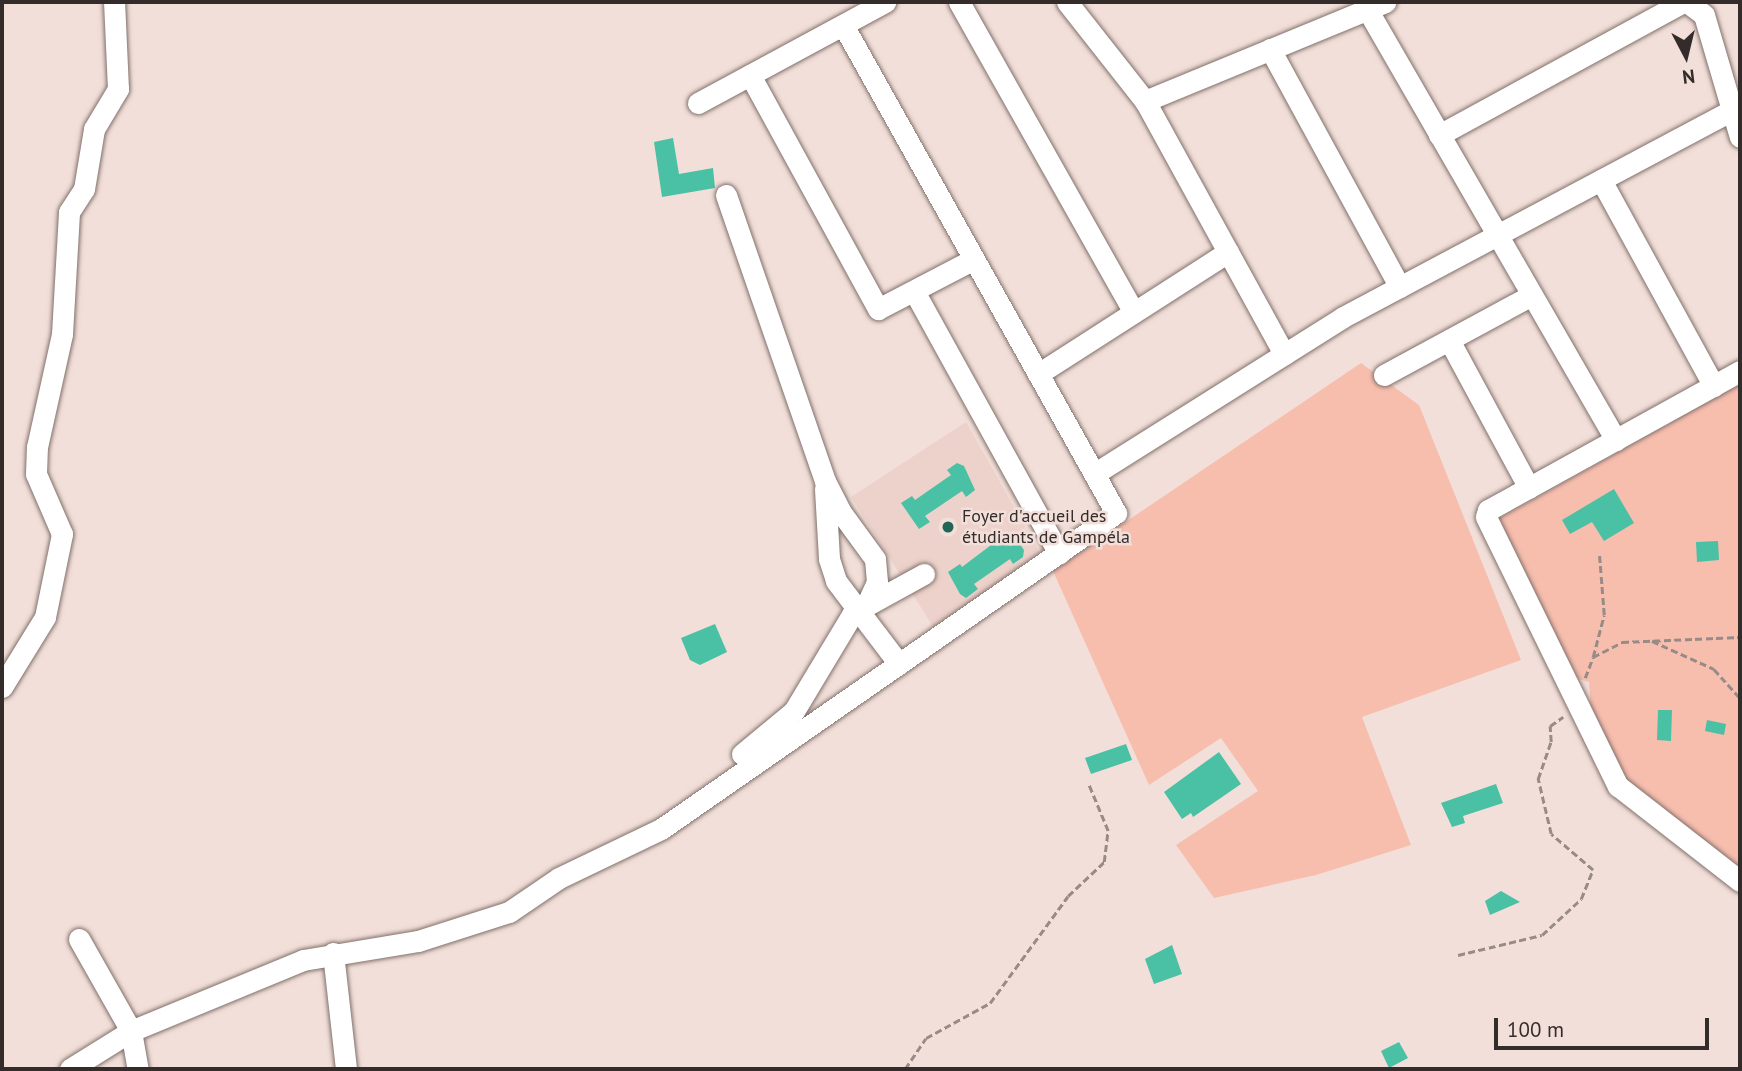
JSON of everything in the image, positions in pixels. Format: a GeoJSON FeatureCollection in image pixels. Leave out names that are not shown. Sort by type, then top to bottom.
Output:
{"type":"FeatureCollection","features":[{"type":"Feature","properties":{"kind":"street"},"geometry":{"type":"LineString","coordinates":[[2,687],[45,617],[62,534],[36,474],[37,447],[62,334],[69,212],[84,189],[94,129],[118,89],[114,2]]}},
{"type":"Feature","properties":{"kind":"street"},"geometry":{"type":"LineString","coordinates":[[698,103],[885,2]]}},
{"type":"Feature","properties":{"kind":"street"},"geometry":{"type":"LineString","coordinates":[[959,2],[1134,312]]}},
{"type":"Feature","properties":{"kind":"street"},"geometry":{"type":"LineString","coordinates":[[1067,2],[1145,101],[1284,354]]}},
{"type":"Feature","properties":{"kind":"street"},"geometry":{"type":"LineString","coordinates":[[1440,135],[1685,2],[1704,15],[1740,137]]}},
{"type":"Feature","properties":{"kind":"street"},"geometry":{"type":"LineString","coordinates":[[1145,101],[1376,5],[1440,135],[1616,439]]}},
{"type":"Feature","properties":{"kind":"street"},"geometry":{"type":"LineString","coordinates":[[70,1069],[131,1031],[303,960],[332,953],[418,941],[509,912],[559,878],[661,829],[713,789],[1116,513],[843,25]]}},
{"type":"Feature","properties":{"kind":"street"},"geometry":{"type":"LineString","coordinates":[[1270,49],[1400,287]]}},
{"type":"Feature","properties":{"kind":"street"},"geometry":{"type":"LineString","coordinates":[[750,75],[878,309],[974,259]]}},
{"type":"Feature","properties":{"kind":"street"},"geometry":{"type":"LineString","coordinates":[[1094,474],[1284,354],[1400,287],[1732,110]]}},
{"type":"Feature","properties":{"kind":"street"},"geometry":{"type":"LineString","coordinates":[[1601,180],[1714,386]]}},
{"type":"Feature","properties":{"kind":"street"},"geometry":{"type":"LineString","coordinates":[[713,789],[737,758],[794,711],[842,628],[862,606],[877,582],[875,559],[840,511],[825,481],[726,195]]}},
{"type":"Feature","properties":{"kind":"street"},"geometry":{"type":"LineString","coordinates":[[1038,374],[1228,252]]}},
{"type":"Feature","properties":{"kind":"street"},"geometry":{"type":"LineString","coordinates":[[914,291],[1059,554]]}},
{"type":"Feature","properties":{"kind":"street"},"geometry":{"type":"LineString","coordinates":[[1384,375],[1532,295]]}},
{"type":"Feature","properties":{"kind":"street"},"geometry":{"type":"LineString","coordinates":[[1449,340],[1529,488]]}},
{"type":"Feature","properties":{"kind":"street"},"geometry":{"type":"LineString","coordinates":[[1740,371],[1488,510],[1486,517],[1618,786],[1740,881]]}},
{"type":"Feature","properties":{"kind":"street"},"geometry":{"type":"LineString","coordinates":[[825,481],[829,559],[836,581],[862,606],[899,664]]}},
{"type":"Feature","properties":{"kind":"street"},"geometry":{"type":"LineString","coordinates":[[862,606],[924,574]]}},
{"type":"Feature","properties":{"kind":"street"},"geometry":{"type":"LineString","coordinates":[[79,939],[131,1031],[138,1069]]}},
{"type":"Feature","properties":{"kind":"street"},"geometry":{"type":"LineString","coordinates":[[332,953],[346,1069]]}},
{"type":"Feature","properties":{"kind":"path"},"geometry":{"type":"LineString","coordinates":[[1584,681],[1604,615],[1600,552]]}},
{"type":"Feature","properties":{"kind":"path"},"geometry":{"type":"LineString","coordinates":[[1593,657],[1622,642],[1740,637]]}},
{"type":"Feature","properties":{"kind":"path"},"geometry":{"type":"LineString","coordinates":[[1730,638],[1740,642]]}},
{"type":"Feature","properties":{"kind":"path"},"geometry":{"type":"LineString","coordinates":[[1649,639],[1714,669],[1740,698]]}},
{"type":"Feature","properties":{"kind":"path"},"geometry":{"type":"LineString","coordinates":[[1458,955],[1542,935],[1581,899],[1593,870],[1551,834],[1538,779],[1551,742],[1550,726],[1577,706]]}},
{"type":"Feature","properties":{"kind":"path"},"geometry":{"type":"LineString","coordinates":[[905,1069],[926,1038],[990,1003],[1068,896],[1104,862],[1108,831],[1088,783]]}},
{"type":"Feature","properties":{"kind":"shaded area"},"geometry":{"type":"Polygon","coordinates":[[[1361,363],[1419,405],[1521,660],[1362,717],[1411,845],[1316,875],[1214,898],[1176,845],[1258,791],[1221,738],[1149,785],[1053,571],[1361,363]]]}},
{"type":"Feature","properties":{"kind":"shaded area"},"geometry":{"type":"Polygon","coordinates":[[[1740,384],[1740,868],[1619,779],[1592,724],[1589,682],[1571,677],[1496,520],[1740,384]]]}},
{"type":"Feature","properties":{"kind":"shaded area","name":"Foyer d'accueil des étudiants de Gampéla"},"geometry":{"type":"Polygon","coordinates":[[[966,422],[1042,557],[936,631],[851,497],[966,422]]]}},
{"type":"Feature","properties":{"kind":"building"},"geometry":{"type":"Polygon","coordinates":[[[673,138],[679,174],[713,168],[715,188],[662,197],[654,142],[673,138]]]}},
{"type":"Feature","properties":{"kind":"building"},"geometry":{"type":"Polygon","coordinates":[[[957,463],[964,466],[975,490],[966,497],[962,491],[925,516],[930,522],[919,529],[901,503],[912,496],[915,500],[951,475],[947,470],[957,463]]]}},
{"type":"Feature","properties":{"kind":"building"},"geometry":{"type":"Polygon","coordinates":[[[1614,489],[1634,523],[1604,541],[1592,522],[1570,534],[1562,520],[1614,489]]]}},
{"type":"Feature","properties":{"kind":"building"},"geometry":{"type":"Polygon","coordinates":[[[1007,533],[1012,533],[1024,550],[1023,557],[1013,564],[1010,559],[974,584],[978,589],[966,598],[960,594],[948,572],[960,564],[962,567],[1007,533]]]}},
{"type":"Feature","properties":{"kind":"building"},"geometry":{"type":"Polygon","coordinates":[[[1718,541],[1719,560],[1697,562],[1696,542],[1718,541]]]}},
{"type":"Feature","properties":{"kind":"building"},"geometry":{"type":"Polygon","coordinates":[[[715,624],[727,652],[700,665],[690,660],[681,638],[715,624]]]}},
{"type":"Feature","properties":{"kind":"building"},"geometry":{"type":"Polygon","coordinates":[[[1658,710],[1672,710],[1671,741],[1657,740],[1658,710]]]}},
{"type":"Feature","properties":{"kind":"building"},"geometry":{"type":"Polygon","coordinates":[[[1707,720],[1726,724],[1724,735],[1705,731],[1707,720]]]}},
{"type":"Feature","properties":{"kind":"building"},"geometry":{"type":"Polygon","coordinates":[[[1126,744],[1132,760],[1091,774],[1085,758],[1126,744]]]}},
{"type":"Feature","properties":{"kind":"building"},"geometry":{"type":"Polygon","coordinates":[[[1219,752],[1241,784],[1193,817],[1191,813],[1182,819],[1164,792],[1219,752]]]}},
{"type":"Feature","properties":{"kind":"building"},"geometry":{"type":"Polygon","coordinates":[[[1496,784],[1503,803],[1463,816],[1465,823],[1452,827],[1441,803],[1496,784]]]}},
{"type":"Feature","properties":{"kind":"building"},"geometry":{"type":"Polygon","coordinates":[[[1501,891],[1520,902],[1490,915],[1485,901],[1501,891]]]}},
{"type":"Feature","properties":{"kind":"building"},"geometry":{"type":"Polygon","coordinates":[[[1172,945],[1182,974],[1154,984],[1145,959],[1172,945]]]}},
{"type":"Feature","properties":{"kind":"building"},"geometry":{"type":"Polygon","coordinates":[[[1399,1042],[1408,1058],[1389,1068],[1381,1051],[1399,1042]]]}},
{"type":"Feature","properties":{"kind":"place","name":"Foyer d'accueil des étudiants de Gampéla"},"geometry":{"type":"Point","coordinates":[948,527]}}]}
